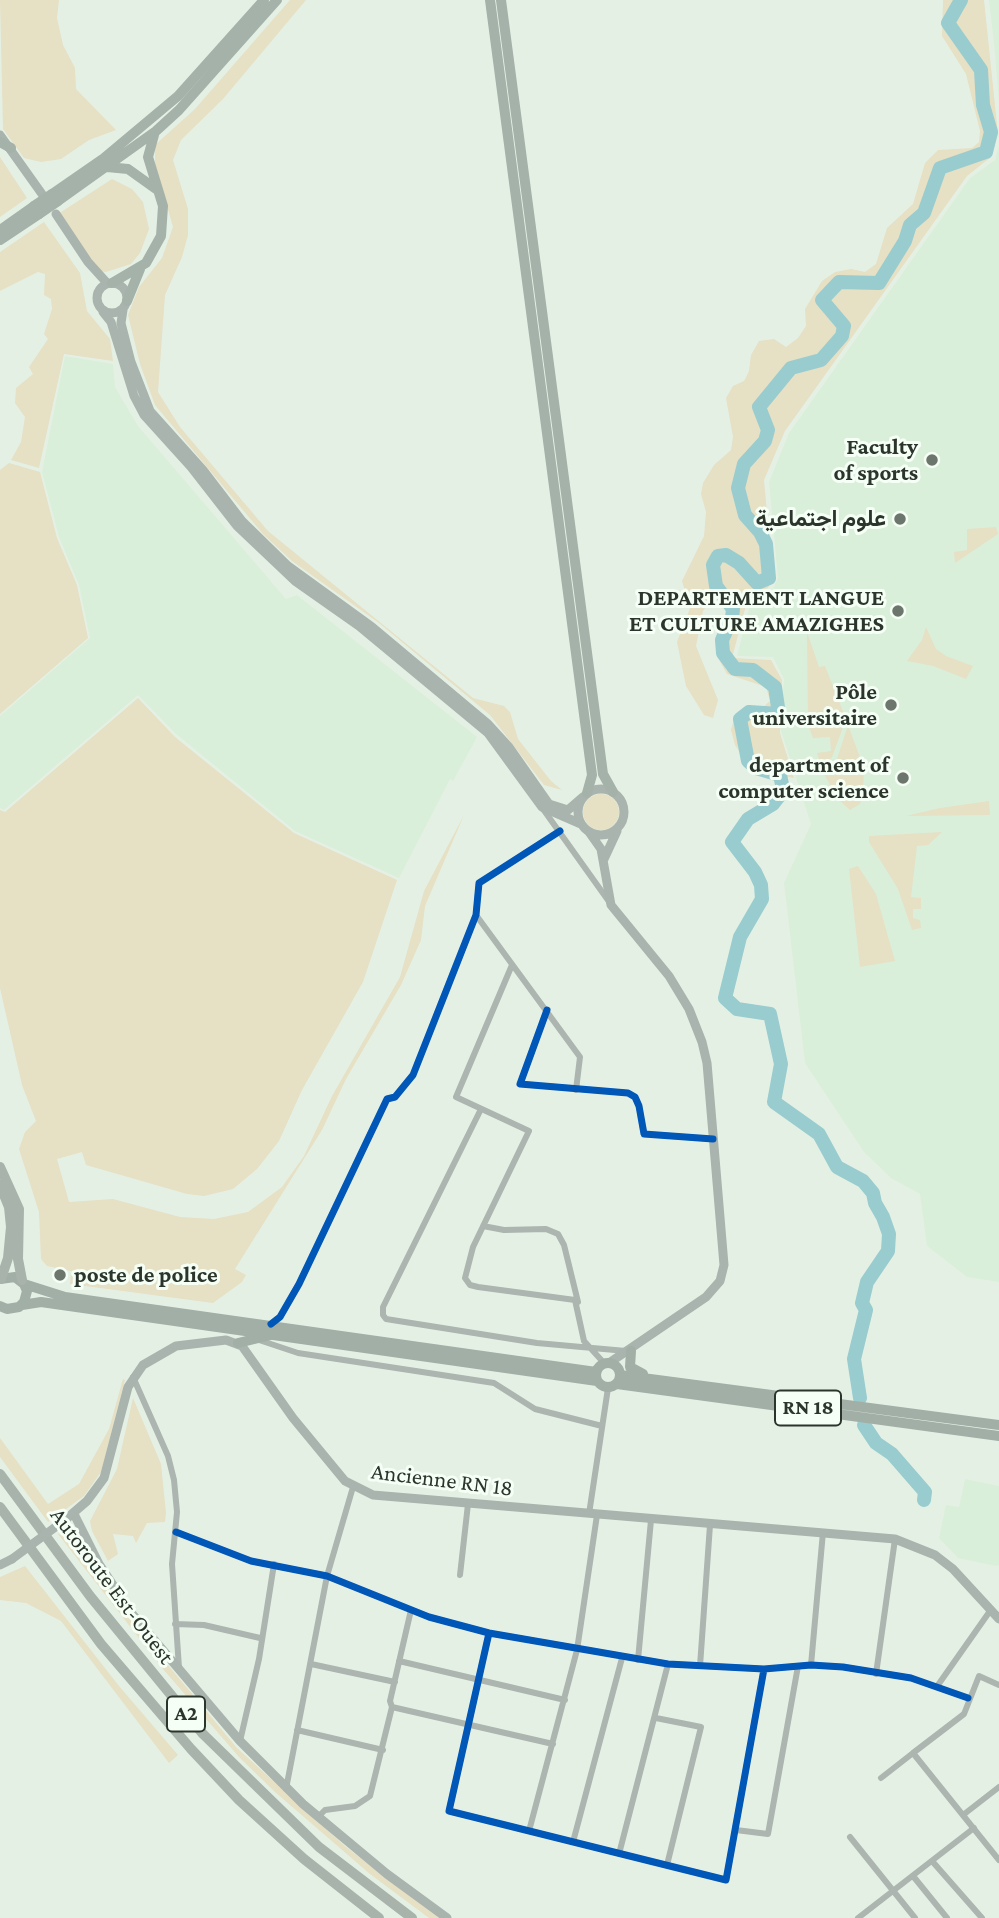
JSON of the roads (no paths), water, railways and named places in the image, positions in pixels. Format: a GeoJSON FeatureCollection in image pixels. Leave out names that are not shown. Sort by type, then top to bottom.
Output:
{"type":"FeatureCollection","features":[{"type":"Feature","properties":{"kind":"highway"},"geometry":{"type":"LineString","coordinates":[[0,240],[51,196],[104,158],[170,104],[264,0]]}},
{"type":"Feature","properties":{"kind":"highway"},"geometry":{"type":"LineString","coordinates":[[51,196],[107,167],[156,131],[202,88],[276,0]]}},
{"type":"Feature","properties":{"kind":"highway"},"geometry":{"type":"LineString","coordinates":[[491,0],[592,775],[585,795]]}},
{"type":"Feature","properties":{"kind":"highway"},"geometry":{"type":"LineString","coordinates":[[501,0],[603,774],[613,792]]}},
{"type":"Feature","properties":{"kind":"highway"},"geometry":{"type":"LineString","coordinates":[[125,305],[140,269],[154,252],[163,228],[163,206],[148,157],[156,131]]}},
{"type":"Feature","properties":{"kind":"highway"},"geometry":{"type":"LineString","coordinates":[[0,142],[11,148]]}},
{"type":"Feature","properties":{"kind":"highway"},"geometry":{"type":"LineString","coordinates":[[107,167],[128,169],[156,189]]}},
{"type":"Feature","properties":{"kind":"highway"},"geometry":{"type":"LineString","coordinates":[[0,230],[37,210]]}},
{"type":"Feature","properties":{"kind":"highway"},"geometry":{"type":"LineString","coordinates":[[110,283],[140,269]]}},
{"type":"Feature","properties":{"kind":"highway"},"geometry":{"type":"LineString","coordinates":[[0,1167],[19,1209],[18,1259],[23,1282]]}},
{"type":"Feature","properties":{"kind":"highway"},"geometry":{"type":"LineString","coordinates":[[0,1185],[11,1222],[8,1258],[0,1279]]}},
{"type":"Feature","properties":{"kind":"highway","name":"Autoroute Est-Ouest"},"geometry":{"type":"LineString","coordinates":[[0,1474],[90,1596],[203,1734],[319,1847],[412,1918]]}},
{"type":"Feature","properties":{"kind":"highway","name":"Autoroute Est-Ouest"},"geometry":{"type":"LineString","coordinates":[[0,1507],[101,1644],[191,1749],[239,1800],[304,1859],[379,1918]]}},
{"type":"Feature","properties":{"kind":"main road"},"geometry":{"type":"LineString","coordinates":[[0,135],[51,196]]}},
{"type":"Feature","properties":{"kind":"main road"},"geometry":{"type":"LineString","coordinates":[[56,214],[88,262],[110,283],[122,287],[125,305],[121,323],[131,362],[150,411],[204,470],[242,521],[288,566],[372,627],[488,724],[509,747],[549,804],[563,811],[573,807],[585,795],[602,788],[613,792],[624,806],[622,823],[610,841],[604,861]]}},
{"type":"Feature","properties":{"kind":"main road"},"geometry":{"type":"LineString","coordinates":[[88,262],[97,304],[111,322],[134,396],[144,415],[191,467],[237,526],[295,581],[359,626],[488,733],[542,807],[581,824],[589,832],[604,861],[611,905],[669,976],[692,1016],[707,1063],[723,1243],[724,1265],[720,1281],[706,1297],[629,1352],[607,1363],[596,1376]]}},
{"type":"Feature","properties":{"kind":"main road"},"geometry":{"type":"LineString","coordinates":[[97,294],[110,283]]}},
{"type":"Feature","properties":{"kind":"main road"},"geometry":{"type":"LineString","coordinates":[[103,312],[113,314],[125,305]]}},
{"type":"Feature","properties":{"kind":"main road"},"geometry":{"type":"LineString","coordinates":[[581,824],[577,813],[585,795]]}},
{"type":"Feature","properties":{"kind":"main road"},"geometry":{"type":"LineString","coordinates":[[589,832],[604,835],[617,829],[622,823]]}},
{"type":"Feature","properties":{"kind":"main road"},"geometry":{"type":"LineString","coordinates":[[0,1279],[12,1276],[65,1297],[616,1379]]}},
{"type":"Feature","properties":{"kind":"main road"},"geometry":{"type":"LineString","coordinates":[[22,1305],[27,1295],[23,1282]]}},
{"type":"Feature","properties":{"kind":"main road"},"geometry":{"type":"LineString","coordinates":[[0,1306],[11,1310],[41,1302],[273,1329],[290,1327],[596,1376]]}},
{"type":"Feature","properties":{"kind":"main road"},"geometry":{"type":"LineString","coordinates":[[0,1565],[74,1514],[96,1491],[110,1467],[133,1377],[155,1356],[176,1346],[214,1340],[238,1343],[257,1340],[273,1329]]}},
{"type":"Feature","properties":{"kind":"main road","name":"Ancienne RN 18"},"geometry":{"type":"LineString","coordinates":[[238,1343],[326,1460],[353,1487],[373,1495],[895,1539],[935,1555],[953,1569],[999,1619]]}},
{"type":"Feature","properties":{"kind":"main road"},"geometry":{"type":"LineString","coordinates":[[616,1379],[629,1352]]}},
{"type":"Feature","properties":{"kind":"main road"},"geometry":{"type":"LineString","coordinates":[[629,1352],[629,1364],[634,1371],[677,1383]]}},
{"type":"Feature","properties":{"kind":"main road"},"geometry":{"type":"LineString","coordinates":[[607,1363],[616,1379]]}},
{"type":"Feature","properties":{"kind":"main road","name":"RN 18"},"geometry":{"type":"LineString","coordinates":[[616,1379],[677,1383],[998,1434]]}},
{"type":"Feature","properties":{"kind":"main road","name":"RN 18"},"geometry":{"type":"LineString","coordinates":[[616,1379],[998,1434]]}},
{"type":"Feature","properties":{"kind":"main road"},"geometry":{"type":"LineString","coordinates":[[74,1514],[116,1590],[240,1741],[286,1789],[318,1817],[387,1874],[447,1918]]}},
{"type":"Feature","properties":{"kind":"street"},"geometry":{"type":"LineString","coordinates":[[542,807],[611,905]]}},
{"type":"Feature","properties":{"kind":"street"},"geometry":{"type":"LineString","coordinates":[[273,1329],[299,1284],[387,1099],[395,1097],[413,1075],[476,915],[479,883],[559,831]]}},
{"type":"Feature","properties":{"kind":"street"},"geometry":{"type":"LineString","coordinates":[[476,915],[580,1057],[576,1090]]}},
{"type":"Feature","properties":{"kind":"street"},"geometry":{"type":"LineString","coordinates":[[512,965],[456,1097],[529,1131],[483,1226],[466,1267],[465,1278],[470,1285],[578,1302]]}},
{"type":"Feature","properties":{"kind":"street"},"geometry":{"type":"LineString","coordinates":[[547,1010],[520,1084],[628,1093],[635,1097],[639,1106],[644,1134],[712,1139]]}},
{"type":"Feature","properties":{"kind":"street"},"geometry":{"type":"LineString","coordinates":[[481,1109],[382,1314],[386,1319],[593,1350],[629,1352]]}},
{"type":"Feature","properties":{"kind":"street"},"geometry":{"type":"LineString","coordinates":[[483,1226],[505,1230],[545,1229],[558,1234],[564,1245],[578,1302],[584,1341],[607,1363]]}},
{"type":"Feature","properties":{"kind":"street"},"geometry":{"type":"LineString","coordinates":[[282,1312],[283,1321],[290,1327]]}},
{"type":"Feature","properties":{"kind":"street"},"geometry":{"type":"LineString","coordinates":[[257,1340],[298,1353],[494,1383],[535,1409],[602,1426]]}},
{"type":"Feature","properties":{"kind":"street"},"geometry":{"type":"LineString","coordinates":[[133,1377],[168,1456],[177,1497],[176,1532],[172,1553],[179,1670]]}},
{"type":"Feature","properties":{"kind":"street"},"geometry":{"type":"LineString","coordinates":[[529,1831],[577,1650],[602,1426],[616,1379]]}},
{"type":"Feature","properties":{"kind":"street"},"geometry":{"type":"LineString","coordinates":[[286,1789],[327,1576],[353,1487]]}},
{"type":"Feature","properties":{"kind":"street"},"geometry":{"type":"LineString","coordinates":[[460,1576],[468,1504]]}},
{"type":"Feature","properties":{"kind":"street"},"geometry":{"type":"LineString","coordinates":[[638,1660],[650,1520]]}},
{"type":"Feature","properties":{"kind":"street"},"geometry":{"type":"LineString","coordinates":[[700,1666],[710,1525]]}},
{"type":"Feature","properties":{"kind":"street"},"geometry":{"type":"LineString","coordinates":[[176,1532],[251,1561],[327,1576],[411,1610],[489,1633],[668,1664],[764,1669],[811,1664],[938,1685],[968,1698]]}},
{"type":"Feature","properties":{"kind":"street"},"geometry":{"type":"LineString","coordinates":[[811,1664],[823,1532]]}},
{"type":"Feature","properties":{"kind":"street"},"geometry":{"type":"LineString","coordinates":[[876,1674],[895,1539]]}},
{"type":"Feature","properties":{"kind":"street"},"geometry":{"type":"LineString","coordinates":[[240,1741],[274,1564]]}},
{"type":"Feature","properties":{"kind":"street"},"geometry":{"type":"LineString","coordinates":[[318,1817],[325,1810],[355,1806],[370,1796],[383,1750],[392,1707],[390,1702],[411,1610]]}},
{"type":"Feature","properties":{"kind":"street"},"geometry":{"type":"LineString","coordinates":[[938,1685],[990,1611]]}},
{"type":"Feature","properties":{"kind":"street"},"geometry":{"type":"LineString","coordinates":[[175,1624],[204,1625],[260,1639]]}},
{"type":"Feature","properties":{"kind":"street"},"geometry":{"type":"LineString","coordinates":[[489,1633],[449,1811],[726,1880],[764,1669]]}},
{"type":"Feature","properties":{"kind":"street"},"geometry":{"type":"LineString","coordinates":[[573,1842],[622,1658]]}},
{"type":"Feature","properties":{"kind":"street"},"geometry":{"type":"LineString","coordinates":[[399,1661],[565,1700]]}},
{"type":"Feature","properties":{"kind":"street"},"geometry":{"type":"LineString","coordinates":[[311,1664],[395,1682]]}},
{"type":"Feature","properties":{"kind":"street"},"geometry":{"type":"LineString","coordinates":[[619,1854],[668,1664]]}},
{"type":"Feature","properties":{"kind":"street"},"geometry":{"type":"LineString","coordinates":[[736,1830],[768,1834],[798,1666]]}},
{"type":"Feature","properties":{"kind":"street"},"geometry":{"type":"LineString","coordinates":[[881,1778],[964,1714],[968,1698],[979,1676],[999,1685]]}},
{"type":"Feature","properties":{"kind":"street"},"geometry":{"type":"LineString","coordinates":[[392,1707],[553,1744]]}},
{"type":"Feature","properties":{"kind":"street"},"geometry":{"type":"LineString","coordinates":[[656,1718],[701,1727],[667,1865]]}},
{"type":"Feature","properties":{"kind":"street"},"geometry":{"type":"LineString","coordinates":[[297,1730],[383,1750]]}},
{"type":"Feature","properties":{"kind":"street"},"geometry":{"type":"LineString","coordinates":[[914,1753],[999,1860]]}},
{"type":"Feature","properties":{"kind":"street"},"geometry":{"type":"LineString","coordinates":[[963,1815],[999,1787]]}},
{"type":"Feature","properties":{"kind":"street"},"geometry":{"type":"LineString","coordinates":[[858,1918],[974,1828]]}},
{"type":"Feature","properties":{"kind":"street"},"geometry":{"type":"LineString","coordinates":[[850,1837],[915,1918]]}},
{"type":"Feature","properties":{"kind":"street"},"geometry":{"type":"LineString","coordinates":[[932,1861],[982,1918]]}},
{"type":"Feature","properties":{"kind":"street"},"geometry":{"type":"LineString","coordinates":[[913,1876],[947,1918]]}},
{"type":"Feature","properties":{"kind":"waterway"},"geometry":{"type":"LineString","coordinates":[[783,789],[780,775],[756,768],[748,761],[740,719],[749,712],[779,714],[775,687],[753,670],[735,669],[723,653],[722,640],[733,609],[716,586],[713,565],[718,556],[726,555],[739,563],[757,583],[769,578],[766,544],[760,532],[745,515],[738,488],[744,464],[765,441],[768,430],[759,407],[791,368],[821,360],[842,336],[844,326],[822,300],[839,282],[879,283],[905,241],[910,225],[924,213],[940,168],[986,152],[991,132],[983,105],[981,70],[948,23],[961,0]]}},
{"type":"Feature","properties":{"kind":"waterway"},"geometry":{"type":"LineString","coordinates":[[780,795],[773,804],[748,819],[732,842],[755,872],[761,885],[762,899],[740,937],[725,998],[737,1009],[770,1014],[781,1064],[774,1102],[819,1134],[837,1167],[863,1181],[873,1193],[889,1234],[888,1251],[867,1282],[862,1303],[866,1310],[854,1359],[860,1398]]}},
{"type":"Feature","properties":{"kind":"waterway"},"geometry":{"type":"LineString","coordinates":[[864,1425],[876,1443],[892,1454],[925,1492],[924,1500]]}},
{"type":"Feature","properties":{"kind":"place","name":"Faculty of sports"},"geometry":{"type":"Point","coordinates":[932,460]}},
{"type":"Feature","properties":{"kind":"place","name":"علوم اجتماعية"},"geometry":{"type":"Point","coordinates":[900,519]}},
{"type":"Feature","properties":{"kind":"place","name":"DEPARTEMENT LANGUE ET CULTURE AMAZIGHES"},"geometry":{"type":"Point","coordinates":[898,611]}},
{"type":"Feature","properties":{"kind":"place","name":"Pôle universitaire"},"geometry":{"type":"Point","coordinates":[891,705]}},
{"type":"Feature","properties":{"kind":"place","name":"department of computer science"},"geometry":{"type":"Point","coordinates":[903,778]}},
{"type":"Feature","properties":{"kind":"place","name":"poste de police"},"geometry":{"type":"Point","coordinates":[60,1275]}}]}
